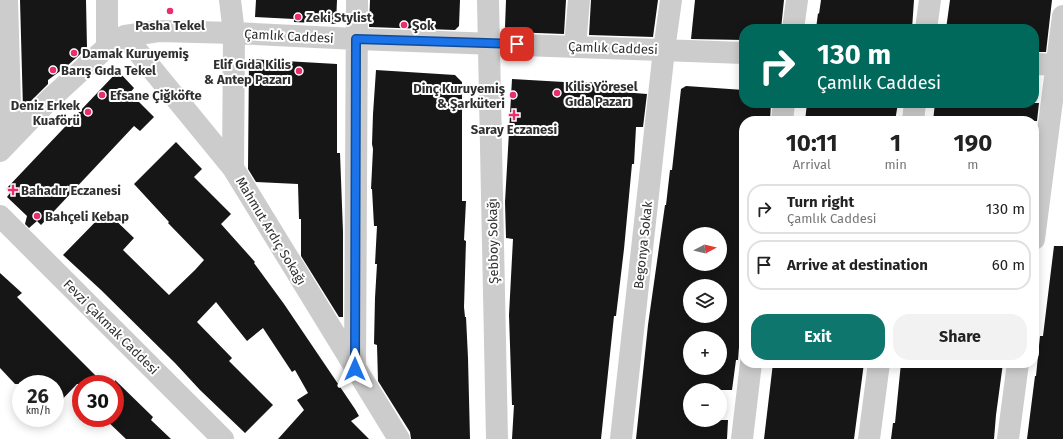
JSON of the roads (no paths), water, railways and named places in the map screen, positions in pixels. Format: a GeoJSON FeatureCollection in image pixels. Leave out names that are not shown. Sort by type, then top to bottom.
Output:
{"type":"FeatureCollection","features":[{"type":"Feature","properties":{"kind":"street"},"geometry":{"type":"LineString","coordinates":[[6,145],[7,0]]}},
{"type":"Feature","properties":{"kind":"street"},"geometry":{"type":"LineString","coordinates":[[6,145],[49,100],[116,41],[107,0]]}},
{"type":"Feature","properties":{"kind":"street"},"geometry":{"type":"LineString","coordinates":[[230,0],[234,33],[233,168]]}},
{"type":"Feature","properties":{"kind":"street"},"geometry":{"type":"LineString","coordinates":[[355,369],[356,0]]}},
{"type":"Feature","properties":{"kind":"street","name":"Şebboy Sokağı"},"geometry":{"type":"LineString","coordinates":[[488,0],[498,439]]}},
{"type":"Feature","properties":{"kind":"street"},"geometry":{"type":"LineString","coordinates":[[575,46],[579,0]]}},
{"type":"Feature","properties":{"kind":"street","name":"Begonya Sokak"},"geometry":{"type":"LineString","coordinates":[[621,439],[664,50],[671,0]]}},
{"type":"Feature","properties":{"kind":"street"},"geometry":{"type":"LineString","coordinates":[[794,24],[797,0]]}},
{"type":"Feature","properties":{"kind":"street"},"geometry":{"type":"LineString","coordinates":[[927,24],[930,0]]}},
{"type":"Feature","properties":{"kind":"street"},"geometry":{"type":"LineString","coordinates":[[1039,206],[1060,65],[1063,16]]}},
{"type":"Feature","properties":{"kind":"street","name":"Çamlık Caddesi"},"geometry":{"type":"LineString","coordinates":[[116,41],[159,31],[739,53]]}},
{"type":"Feature","properties":{"kind":"street","name":"Mahmut Ardıç Sokağı"},"geometry":{"type":"LineString","coordinates":[[116,41],[233,168],[399,439]]}},
{"type":"Feature","properties":{"kind":"street"},"geometry":{"type":"LineString","coordinates":[[1039,64],[1060,65]]}},
{"type":"Feature","properties":{"kind":"street","name":"Fevzi Çakmak Caddesi"},"geometry":{"type":"LineString","coordinates":[[0,216],[211,435]]}},
{"type":"Feature","properties":{"kind":"street"},"geometry":{"type":"LineString","coordinates":[[742,439],[751,368]]}},
{"type":"Feature","properties":{"kind":"street"},"geometry":{"type":"LineString","coordinates":[[869,439],[879,368]]}},
{"type":"Feature","properties":{"kind":"street"},"geometry":{"type":"LineString","coordinates":[[1008,439],[1017,368]]}},
{"type":"Feature","properties":{"kind":"place","name":"Pasha Tekel"},"geometry":{"type":"Point","coordinates":[170,11]}},
{"type":"Feature","properties":{"kind":"place","name":"Zeki Stylist"},"geometry":{"type":"Point","coordinates":[298,17]}},
{"type":"Feature","properties":{"kind":"place","name":"Şok"},"geometry":{"type":"Point","coordinates":[404,25]}},
{"type":"Feature","properties":{"kind":"place","name":"Damak Kuruyemiş"},"geometry":{"type":"Point","coordinates":[74,53]}},
{"type":"Feature","properties":{"kind":"place","name":"Barış Gıda Tekel"},"geometry":{"type":"Point","coordinates":[53,70]}},
{"type":"Feature","properties":{"kind":"place","name":"Elif Gıda Kilis & Antep Pazarı"},"geometry":{"type":"Point","coordinates":[299,71]}},
{"type":"Feature","properties":{"kind":"place","name":"Kilis Yöresel Gıda Pazarı"},"geometry":{"type":"Point","coordinates":[557,93]}},
{"type":"Feature","properties":{"kind":"place","name":"Efsane Çiğköfte"},"geometry":{"type":"Point","coordinates":[102,95]}},
{"type":"Feature","properties":{"kind":"place","name":"Dinç Kuruyemiş & Şarküteri"},"geometry":{"type":"Point","coordinates":[513,95]}},
{"type":"Feature","properties":{"kind":"place","name":"Deniz Erkek Kuaförü"},"geometry":{"type":"Point","coordinates":[88,112]}},
{"type":"Feature","properties":{"kind":"place","name":"Saray Eczanesi"},"geometry":{"type":"Point","coordinates":[514,115]}},
{"type":"Feature","properties":{"kind":"place","name":"Bahadır Eczanesi"},"geometry":{"type":"Point","coordinates":[13,190]}},
{"type":"Feature","properties":{"kind":"place","name":"Bahçeli Kebap"},"geometry":{"type":"Point","coordinates":[37,216]}}]}
